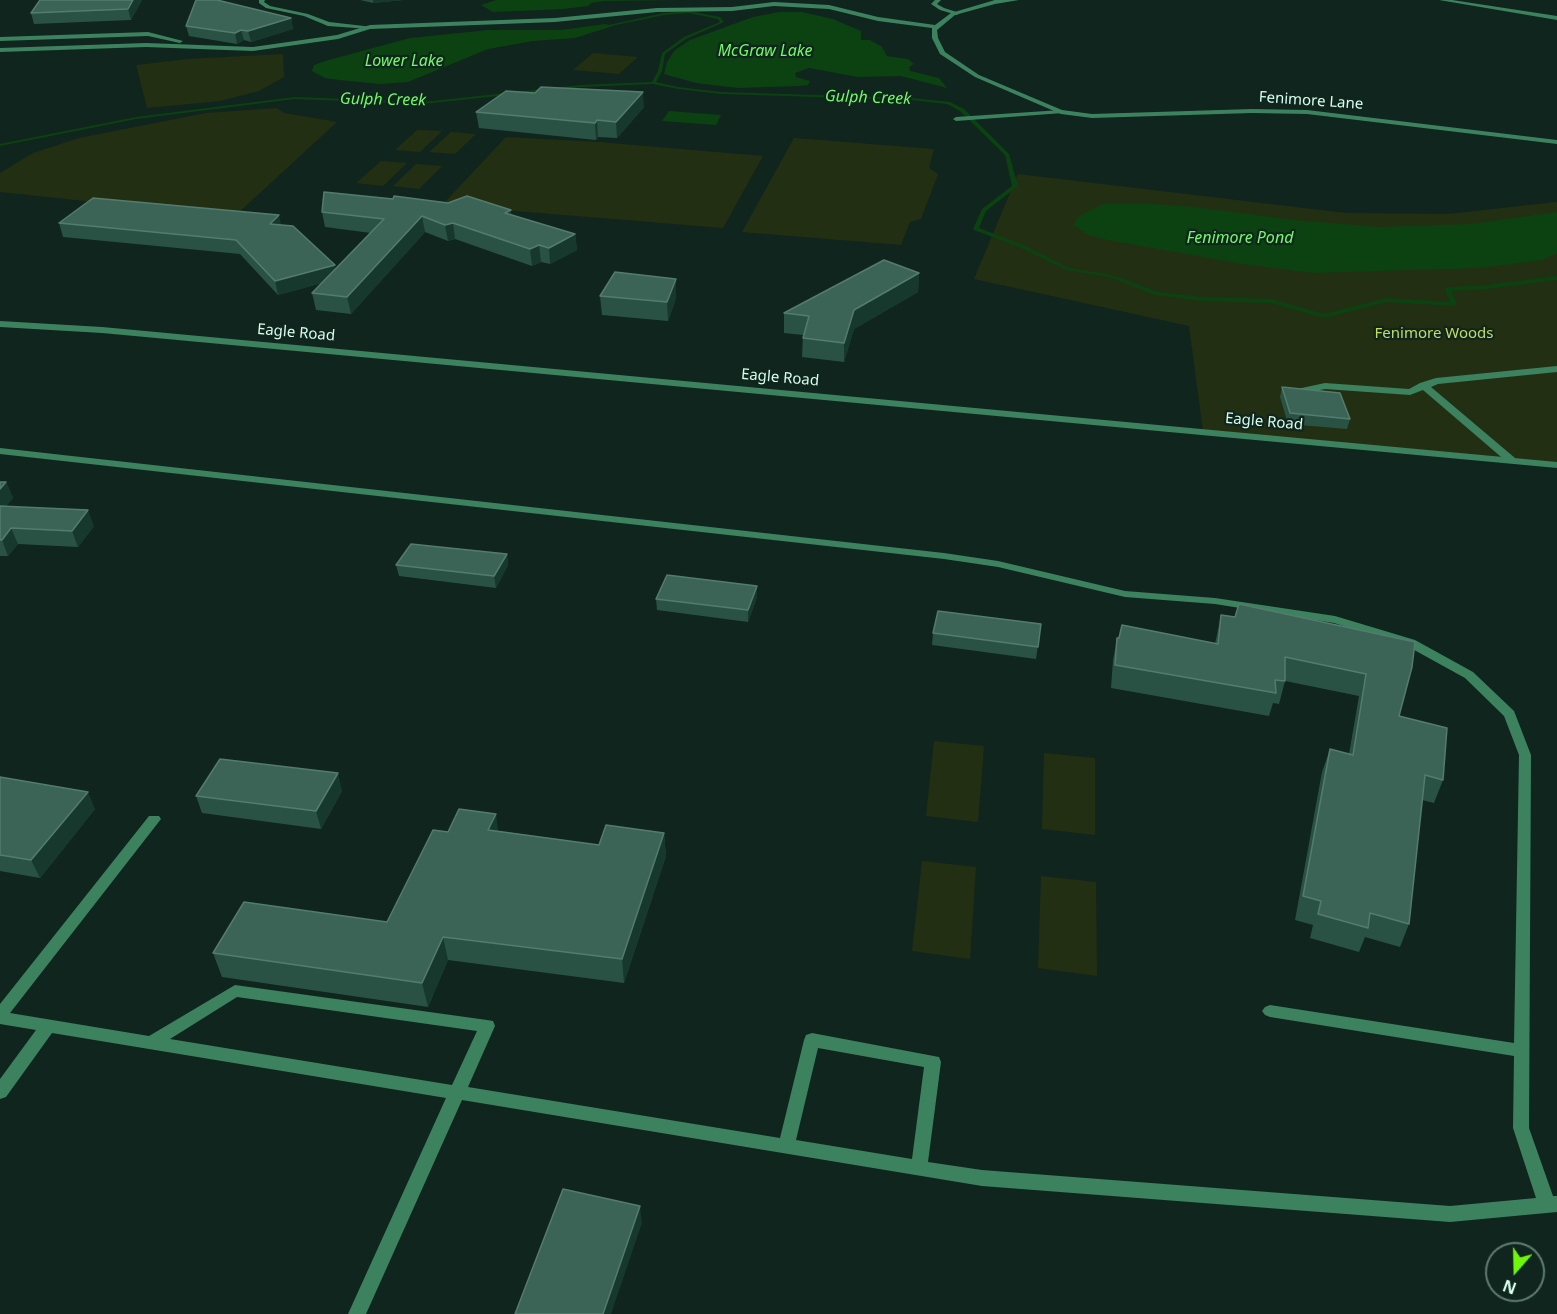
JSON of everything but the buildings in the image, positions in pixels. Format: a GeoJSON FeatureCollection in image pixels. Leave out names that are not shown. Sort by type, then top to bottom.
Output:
{"type":"FeatureCollection","features":[{"type":"Feature","properties":{"kind":"street"},"geometry":{"type":"LineString","coordinates":[[262,0],[261,2],[268,7],[306,15],[328,24],[370,27],[555,20],[664,10],[732,9],[793,4],[829,7],[936,27]]}},
{"type":"Feature","properties":{"kind":"street"},"geometry":{"type":"LineString","coordinates":[[938,0],[934,4],[957,13]]}},
{"type":"Feature","properties":{"kind":"street"},"geometry":{"type":"LineString","coordinates":[[1016,0],[994,2],[957,13],[934,29],[935,38],[942,52],[977,76],[1061,112]]}},
{"type":"Feature","properties":{"kind":"street"},"geometry":{"type":"LineString","coordinates":[[1442,0],[1519,10],[1557,18]]}},
{"type":"Feature","properties":{"kind":"street"},"geometry":{"type":"LineString","coordinates":[[1519,10],[1557,9]]}},
{"type":"Feature","properties":{"kind":"street"},"geometry":{"type":"LineString","coordinates":[[0,50],[146,45],[253,49],[338,37],[370,27]]}},
{"type":"Feature","properties":{"kind":"street"},"geometry":{"type":"LineString","coordinates":[[0,39],[148,34],[205,48]]}},
{"type":"Feature","properties":{"kind":"street","name":"Fenimore Lane"},"geometry":{"type":"LineString","coordinates":[[1061,112],[1092,116],[1252,111],[1307,112],[1557,142]]}},
{"type":"Feature","properties":{"kind":"street"},"geometry":{"type":"LineString","coordinates":[[956,119],[1061,112]]}},
{"type":"Feature","properties":{"kind":"street","name":"Eagle Road"},"geometry":{"type":"LineString","coordinates":[[0,324],[102,330],[1557,465]]}},
{"type":"Feature","properties":{"kind":"street"},"geometry":{"type":"LineString","coordinates":[[1300,391],[1325,386],[1410,392],[1436,381],[1557,369]]}},
{"type":"Feature","properties":{"kind":"street"},"geometry":{"type":"LineString","coordinates":[[1423,385],[1511,460]]}},
{"type":"Feature","properties":{"kind":"street"},"geometry":{"type":"LineString","coordinates":[[0,452],[944,556],[998,564],[1125,594],[1215,602],[1335,620],[1411,643],[1469,675],[1510,714],[1525,755],[1521,1128],[1552,1205],[1450,1214],[982,1178],[150,1043],[0,1016],[154,819]]}},
{"type":"Feature","properties":{"kind":"street"},"geometry":{"type":"LineString","coordinates":[[150,1043],[235,991],[487,1026],[455,1092],[357,1314]]}},
{"type":"Feature","properties":{"kind":"street"},"geometry":{"type":"LineString","coordinates":[[1270,1011],[1522,1051]]}},
{"type":"Feature","properties":{"kind":"street"},"geometry":{"type":"LineString","coordinates":[[0,1092],[48,1026]]}},
{"type":"Feature","properties":{"kind":"street"},"geometry":{"type":"LineString","coordinates":[[786,1146],[812,1040],[933,1062],[919,1168]]}},
{"type":"Feature","properties":{"kind":"green space"},"geometry":{"type":"Polygon","coordinates":[[[593,53],[638,57],[619,74],[573,70],[593,53]]]}},
{"type":"Feature","properties":{"kind":"green space"},"geometry":{"type":"Polygon","coordinates":[[[283,54],[284,77],[259,91],[220,101],[147,108],[136,65],[187,59],[283,54]]]}},
{"type":"Feature","properties":{"kind":"green space"},"geometry":{"type":"Polygon","coordinates":[[[277,108],[284,113],[337,122],[236,215],[227,216],[0,192],[0,173],[33,153],[79,138],[206,113],[277,108]]]}},
{"type":"Feature","properties":{"kind":"green space"},"geometry":{"type":"Polygon","coordinates":[[[417,130],[442,131],[420,152],[395,150],[417,130]]]}},
{"type":"Feature","properties":{"kind":"green space"},"geometry":{"type":"Polygon","coordinates":[[[451,132],[476,134],[455,154],[429,152],[451,132]]]}},
{"type":"Feature","properties":{"kind":"green space"},"geometry":{"type":"Polygon","coordinates":[[[506,137],[599,142],[763,156],[723,228],[442,205],[506,137]]]}},
{"type":"Feature","properties":{"kind":"green space"},"geometry":{"type":"Polygon","coordinates":[[[794,138],[934,149],[929,168],[938,174],[921,219],[910,222],[901,245],[742,232],[794,138]]]}},
{"type":"Feature","properties":{"kind":"green space"},"geometry":{"type":"Polygon","coordinates":[[[381,161],[407,163],[383,186],[356,183],[381,161]]]}},
{"type":"Feature","properties":{"kind":"green space"},"geometry":{"type":"Polygon","coordinates":[[[416,164],[442,166],[419,189],[393,186],[416,164]]]}},
{"type":"Feature","properties":{"kind":"green space","name":"Fenimore Woods"},"geometry":{"type":"Polygon","coordinates":[[[1018,174],[1346,213],[1448,214],[1557,202],[1557,467],[1203,431],[1189,326],[974,279],[1018,174]]]}},
{"type":"Feature","properties":{"kind":"green space"},"geometry":{"type":"Polygon","coordinates":[[[934,741],[984,746],[978,822],[926,816],[934,741]]]}},
{"type":"Feature","properties":{"kind":"green space"},"geometry":{"type":"Polygon","coordinates":[[[1044,753],[1095,758],[1095,835],[1042,829],[1044,753]]]}},
{"type":"Feature","properties":{"kind":"green space"},"geometry":{"type":"Polygon","coordinates":[[[922,861],[976,867],[970,959],[912,951],[922,861]]]}},
{"type":"Feature","properties":{"kind":"green space"},"geometry":{"type":"Polygon","coordinates":[[[1041,876],[1096,882],[1097,976],[1038,968],[1041,876]]]}},
{"type":"Feature","properties":{"kind":"water"},"geometry":{"type":"Polygon","coordinates":[[[496,0],[684,0],[604,1],[591,3],[588,6],[563,9],[493,12],[481,5],[496,0]]]}},
{"type":"Feature","properties":{"kind":"water","name":"McGraw Lake"},"geometry":{"type":"Polygon","coordinates":[[[779,12],[802,12],[833,19],[861,31],[861,40],[870,40],[882,47],[887,56],[908,59],[914,64],[909,67],[910,71],[939,78],[947,88],[901,76],[858,77],[809,68],[795,73],[796,77],[810,81],[808,85],[798,86],[738,88],[696,83],[664,74],[667,62],[675,50],[690,40],[753,17],[779,12]]]}},
{"type":"Feature","properties":{"kind":"water","name":"Lower Lake"},"geometry":{"type":"Polygon","coordinates":[[[605,24],[613,26],[575,38],[533,41],[488,49],[408,82],[380,84],[339,80],[325,78],[312,71],[314,65],[325,61],[410,38],[488,30],[561,30],[605,24]]]}},
{"type":"Feature","properties":{"kind":"water"},"geometry":{"type":"Polygon","coordinates":[[[669,111],[721,115],[716,125],[662,121],[669,111]]]}},
{"type":"Feature","properties":{"kind":"water","name":"Fenimore Pond"},"geometry":{"type":"Polygon","coordinates":[[[1103,204],[1195,207],[1293,220],[1379,227],[1472,224],[1557,212],[1557,253],[1543,260],[1480,268],[1313,273],[1242,264],[1108,240],[1089,235],[1073,225],[1079,216],[1103,204]]]}},
{"type":"Feature","properties":{"kind":"waterway"},"geometry":{"type":"LineString","coordinates":[[597,28],[664,14],[689,12],[719,18],[722,22],[685,38],[663,54],[660,71],[653,83]]}},
{"type":"Feature","properties":{"kind":"waterway","name":"Gulph Creek"},"geometry":{"type":"LineString","coordinates":[[0,145],[136,118],[295,98],[423,103],[581,86],[653,83]]}},
{"type":"Feature","properties":{"kind":"waterway","name":"Gulph Creek"},"geometry":{"type":"LineString","coordinates":[[653,83],[721,93],[911,99],[948,103],[962,110],[1007,155],[1015,186],[984,210],[976,229],[1021,246],[1068,269],[1110,276],[1157,294],[1202,299],[1271,301],[1324,316],[1387,300],[1454,304],[1448,289],[1487,287],[1557,278]]}}]}
